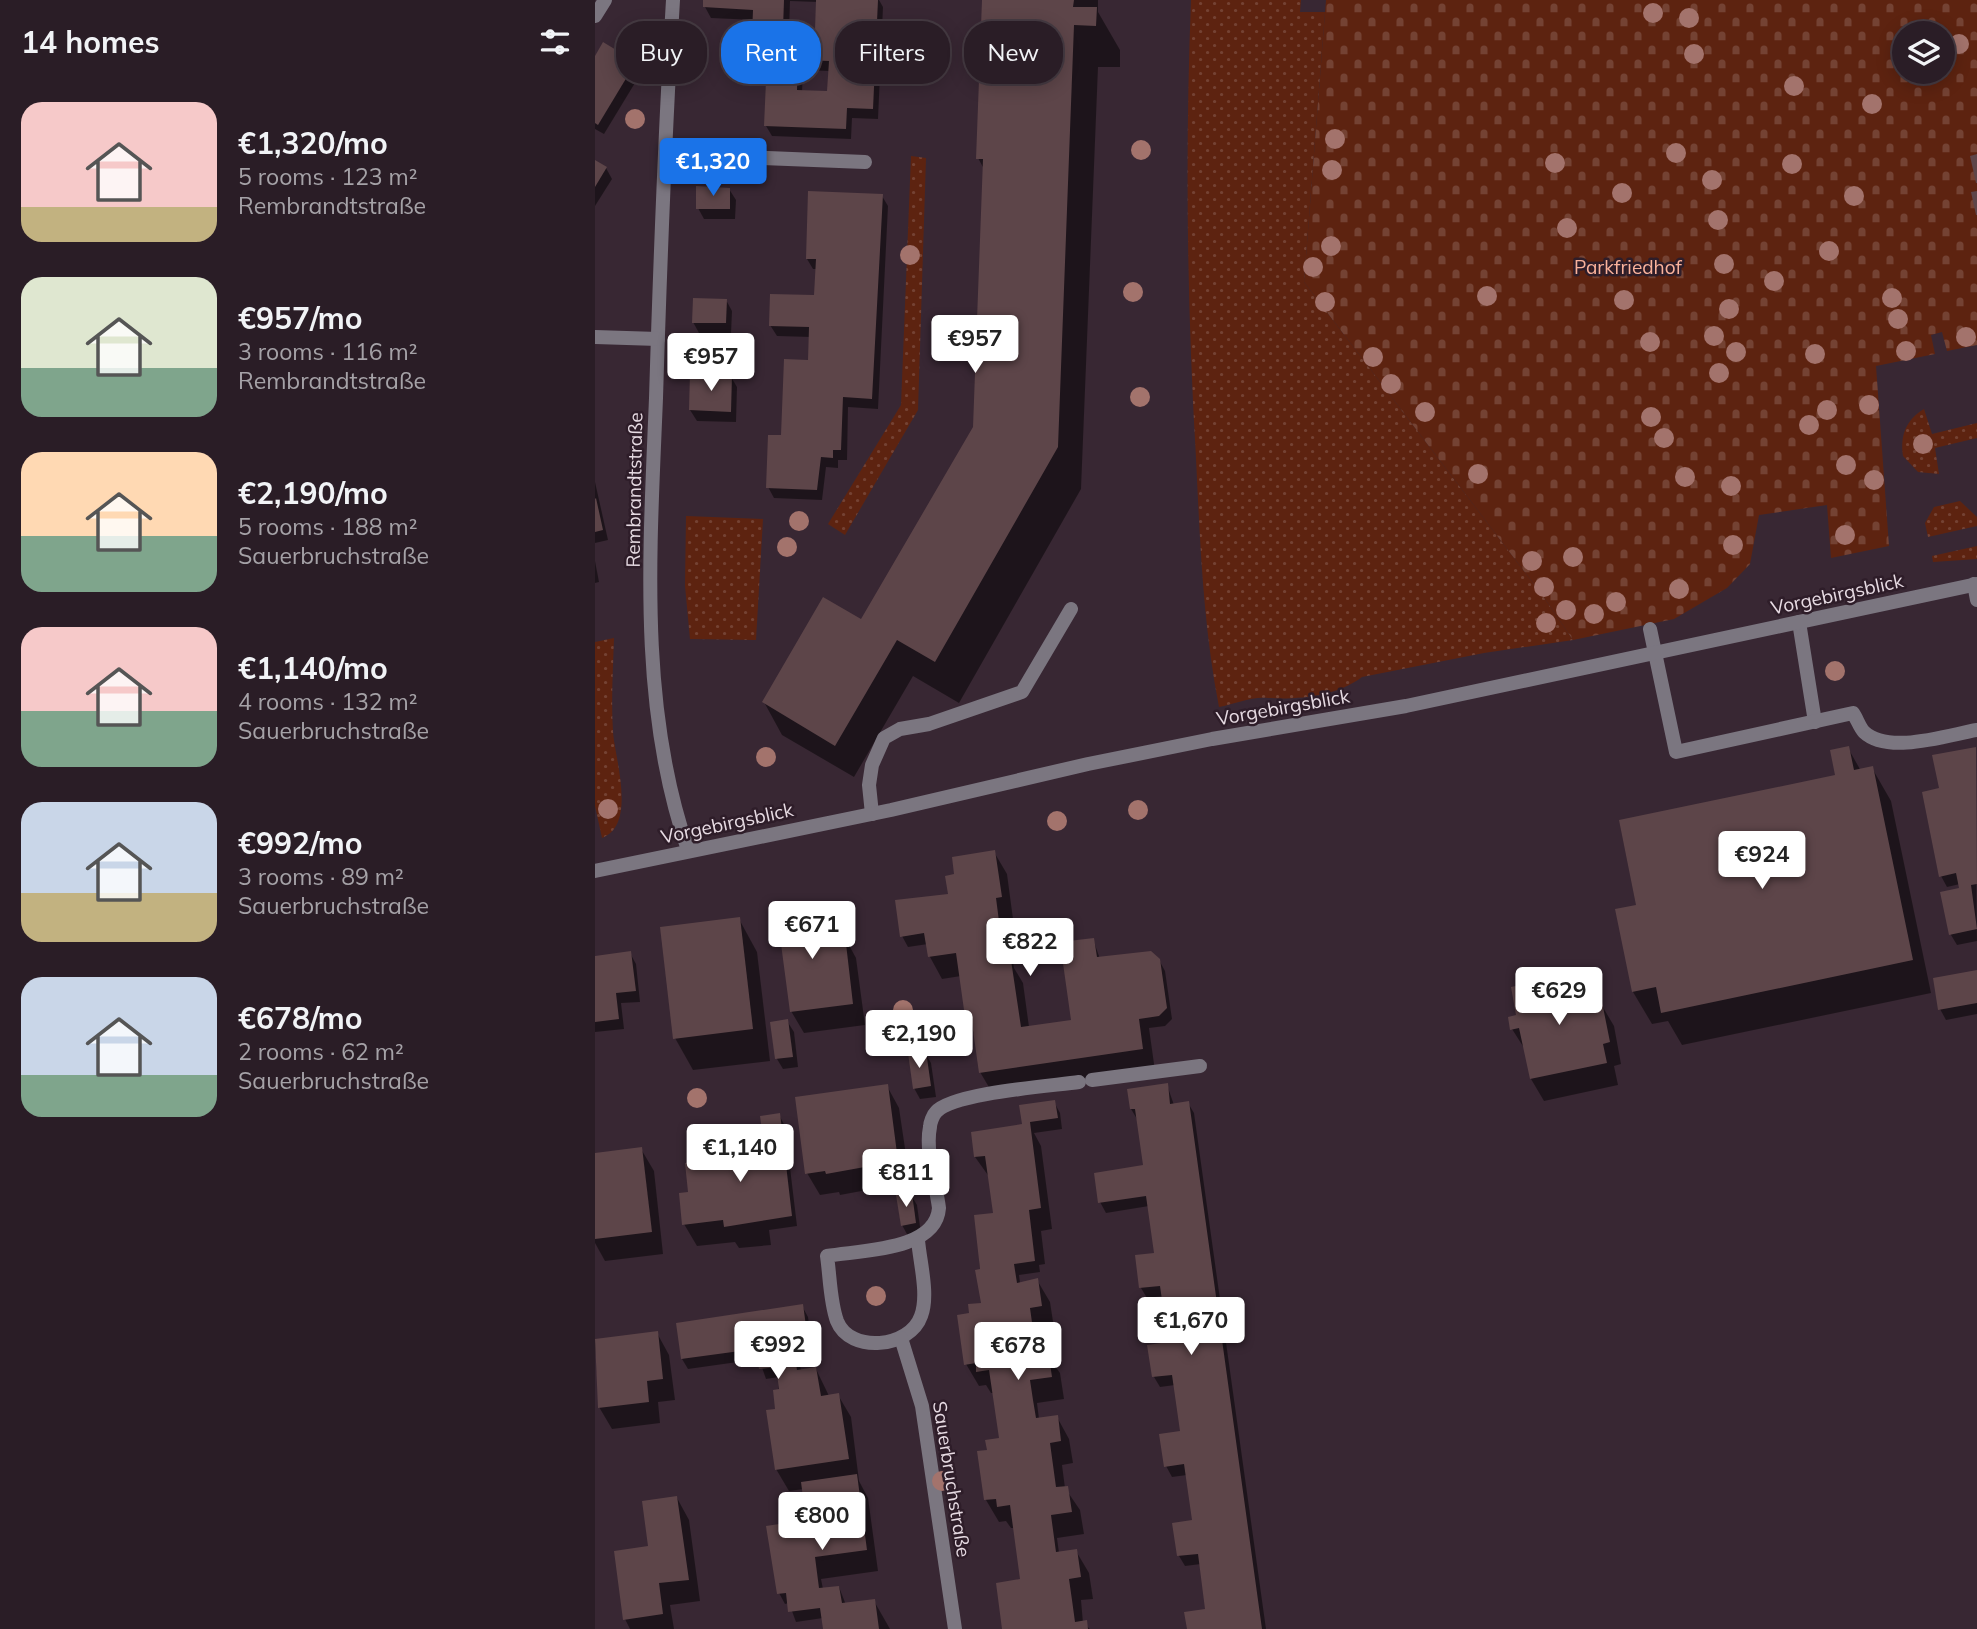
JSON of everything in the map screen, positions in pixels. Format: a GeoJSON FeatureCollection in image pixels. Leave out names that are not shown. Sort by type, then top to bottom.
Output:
{"type":"FeatureCollection","features":[{"type":"Feature","properties":{"kind":"street"},"geometry":{"type":"LineString","coordinates":[[595,16],[605,0]]}},
{"type":"Feature","properties":{"kind":"street","name":"Rembrandtstraße"},"geometry":{"type":"LineString","coordinates":[[673,0],[658,338],[650,634],[665,774],[688,850]]}},
{"type":"Feature","properties":{"kind":"street"},"geometry":{"type":"LineString","coordinates":[[665,154],[865,162]]}},
{"type":"Feature","properties":{"kind":"street"},"geometry":{"type":"LineString","coordinates":[[595,337],[658,338]]}},
{"type":"Feature","properties":{"kind":"street"},"geometry":{"type":"LineString","coordinates":[[1976,584],[1977,600]]}},
{"type":"Feature","properties":{"kind":"street","name":"Vorgebirgsblick"},"geometry":{"type":"LineString","coordinates":[[595,871],[872,814],[1113,759],[1406,706],[1976,584]]}},
{"type":"Feature","properties":{"kind":"street"},"geometry":{"type":"LineString","coordinates":[[872,814],[869,785],[872,765],[884,738],[899,729],[929,724],[1022,692],[1071,608]]}},
{"type":"Feature","properties":{"kind":"street"},"geometry":{"type":"LineString","coordinates":[[1799,622],[1815,722]]}},
{"type":"Feature","properties":{"kind":"street"},"geometry":{"type":"LineString","coordinates":[[1650,629],[1677,752],[1853,713],[1864,733],[1886,744],[1917,742],[1977,730]]}},
{"type":"Feature","properties":{"kind":"street"},"geometry":{"type":"LineString","coordinates":[[918,1240],[923,1310],[916,1328],[901,1338],[883,1344],[855,1338],[837,1322],[827,1256],[918,1240],[926,1235],[939,1218],[930,1144],[930,1127],[935,1112],[947,1104],[966,1098],[1200,1066]]}},
{"type":"Feature","properties":{"kind":"street","name":"Sauerbruchstraße"},"geometry":{"type":"LineString","coordinates":[[901,1338],[922,1406],[955,1629]]}},
{"type":"Feature","properties":{"kind":"green space"},"geometry":{"type":"Polygon","coordinates":[[[1191,0],[1301,0],[1300,12],[1325,12],[1304,282],[1543,596],[1573,640],[1484,653],[1362,677],[1329,693],[1292,698],[1256,698],[1219,707],[1203,583],[1191,343],[1188,172],[1191,0]]]}},
{"type":"Feature","properties":{"kind":"green space","name":"Parkfriedhof"},"geometry":{"type":"Polygon","coordinates":[[[1326,0],[1977,0],[1977,345],[1947,351],[1942,332],[1931,335],[1935,354],[1876,366],[1889,546],[1831,558],[1827,505],[1759,515],[1750,564],[1727,588],[1674,619],[1573,640],[1543,596],[1304,282],[1326,0]]]}},
{"type":"Feature","properties":{"kind":"green space"},"geometry":{"type":"Polygon","coordinates":[[[911,156],[926,158],[918,410],[845,535],[828,524],[901,405],[911,156]]]}},
{"type":"Feature","properties":{"kind":"green space"},"geometry":{"type":"Polygon","coordinates":[[[1924,409],[1932,434],[1977,423],[1977,438],[1935,448],[1939,474],[1918,472],[1903,456],[1902,441],[1906,429],[1913,418],[1924,409]]]}},
{"type":"Feature","properties":{"kind":"green space"},"geometry":{"type":"Polygon","coordinates":[[[1960,501],[1977,517],[1977,526],[1928,537],[1925,523],[1934,507],[1960,501]]]}},
{"type":"Feature","properties":{"kind":"green space"},"geometry":{"type":"Polygon","coordinates":[[[686,516],[763,519],[756,640],[690,639],[685,586],[686,516]]]}},
{"type":"Feature","properties":{"kind":"green space"},"geometry":{"type":"Polygon","coordinates":[[[1977,546],[1977,559],[1933,562],[1932,556],[1977,546]]]}},
{"type":"Feature","properties":{"kind":"green space"},"geometry":{"type":"Polygon","coordinates":[[[614,638],[612,720],[620,774],[621,806],[619,820],[613,831],[602,838],[595,806],[595,642],[614,638]]]}},
{"type":"Feature","properties":{"kind":"building"},"geometry":{"type":"Polygon","coordinates":[[[703,0],[784,0],[783,21],[753,21],[753,10],[703,7],[703,0]]]}},
{"type":"Feature","properties":{"kind":"building"},"geometry":{"type":"Polygon","coordinates":[[[816,0],[878,0],[877,21],[835,21],[835,84],[874,84],[873,109],[847,108],[846,129],[764,126],[766,84],[797,84],[797,90],[827,91],[829,61],[821,61],[821,21],[815,21],[816,0]]]}},
{"type":"Feature","properties":{"kind":"building"},"geometry":{"type":"Polygon","coordinates":[[[982,0],[1074,0],[1073,7],[1097,7],[1096,26],[1074,25],[1058,447],[935,662],[897,640],[835,746],[762,702],[823,597],[861,619],[973,427],[983,159],[976,159],[979,84],[1063,84],[1063,21],[981,21],[982,0]]]}},
{"type":"Feature","properties":{"kind":"building"},"geometry":{"type":"Polygon","coordinates":[[[603,42],[616,50],[616,84],[623,84],[598,125],[595,123],[595,56],[603,42]]]}},
{"type":"Feature","properties":{"kind":"building"},"geometry":{"type":"Polygon","coordinates":[[[1977,154],[1977,183],[1976,183],[1970,156],[1977,154]]]}},
{"type":"Feature","properties":{"kind":"building"},"geometry":{"type":"Polygon","coordinates":[[[595,160],[607,167],[595,187],[595,160]]]}},
{"type":"Feature","properties":{"kind":"building"},"geometry":{"type":"Polygon","coordinates":[[[696,186],[730,188],[730,209],[696,209],[696,186]]]}},
{"type":"Feature","properties":{"kind":"building"},"geometry":{"type":"Polygon","coordinates":[[[808,191],[883,194],[872,399],[843,397],[841,450],[833,450],[833,458],[821,457],[817,490],[766,488],[768,435],[781,435],[784,359],[808,360],[809,327],[769,326],[770,294],[814,295],[816,259],[806,259],[808,191]]]}},
{"type":"Feature","properties":{"kind":"building"},"geometry":{"type":"Polygon","coordinates":[[[1977,191],[1977,215],[1976,215],[1971,192],[1977,191]]]}},
{"type":"Feature","properties":{"kind":"building"},"geometry":{"type":"Polygon","coordinates":[[[693,298],[727,299],[726,323],[692,323],[693,298]]]}},
{"type":"Feature","properties":{"kind":"building"},"geometry":{"type":"Polygon","coordinates":[[[690,373],[732,375],[731,412],[689,410],[690,373]]]}},
{"type":"Feature","properties":{"kind":"building"},"geometry":{"type":"Polygon","coordinates":[[[595,499],[603,530],[595,532],[595,499]]]}},
{"type":"Feature","properties":{"kind":"building"},"geometry":{"type":"Polygon","coordinates":[[[1849,746],[1854,770],[1873,766],[1913,960],[1661,1013],[1656,987],[1632,992],[1615,909],[1636,905],[1619,820],[1835,775],[1830,750],[1849,746]]]}},
{"type":"Feature","properties":{"kind":"building"},"geometry":{"type":"Polygon","coordinates":[[[1976,747],[1977,884],[1971,885],[1977,929],[1949,935],[1940,892],[1959,888],[1956,873],[1939,877],[1922,792],[1939,788],[1932,755],[1976,747]]]}},
{"type":"Feature","properties":{"kind":"building"},"geometry":{"type":"Polygon","coordinates":[[[995,850],[1002,897],[996,898],[1004,960],[1011,960],[1021,1027],[1071,1020],[1060,942],[1094,938],[1097,957],[1151,951],[1160,959],[1167,1008],[1159,1016],[1139,1019],[1143,1049],[979,1073],[972,1023],[966,1024],[956,953],[928,957],[924,933],[900,937],[895,900],[948,894],[945,876],[954,874],[952,857],[995,850]]]}},
{"type":"Feature","properties":{"kind":"building"},"geometry":{"type":"Polygon","coordinates":[[[813,902],[817,938],[845,935],[853,1004],[790,1012],[776,906],[813,902]]]}},
{"type":"Feature","properties":{"kind":"building"},"geometry":{"type":"Polygon","coordinates":[[[740,917],[753,1029],[673,1039],[660,927],[740,917]]]}},
{"type":"Feature","properties":{"kind":"building"},"geometry":{"type":"Polygon","coordinates":[[[631,951],[636,991],[616,993],[619,1019],[595,1022],[595,956],[631,951]]]}},
{"type":"Feature","properties":{"kind":"building"},"geometry":{"type":"Polygon","coordinates":[[[1977,970],[1977,1003],[1938,1010],[1933,978],[1977,970]]]}},
{"type":"Feature","properties":{"kind":"building"},"geometry":{"type":"Polygon","coordinates":[[[1577,973],[1584,1006],[1602,1002],[1610,1042],[1603,1044],[1607,1063],[1530,1079],[1519,1028],[1510,1030],[1508,1017],[1516,1015],[1511,987],[1577,973]]]}},
{"type":"Feature","properties":{"kind":"building"},"geometry":{"type":"Polygon","coordinates":[[[788,1019],[793,1057],[775,1059],[770,1022],[788,1019]]]}},
{"type":"Feature","properties":{"kind":"building"},"geometry":{"type":"Polygon","coordinates":[[[926,1051],[931,1086],[913,1089],[908,1053],[926,1051]]]}},
{"type":"Feature","properties":{"kind":"building"},"geometry":{"type":"Polygon","coordinates":[[[1168,1083],[1170,1104],[1189,1101],[1262,1629],[1187,1629],[1184,1612],[1205,1609],[1198,1554],[1177,1556],[1172,1523],[1192,1520],[1184,1464],[1164,1467],[1159,1434],[1180,1431],[1172,1375],[1152,1377],[1147,1345],[1168,1342],[1160,1286],[1139,1288],[1135,1255],[1154,1253],[1146,1196],[1098,1203],[1094,1173],[1143,1165],[1135,1109],[1130,1109],[1127,1089],[1168,1083]]]}},
{"type":"Feature","properties":{"kind":"building"},"geometry":{"type":"Polygon","coordinates":[[[888,1084],[898,1161],[826,1174],[825,1171],[805,1174],[795,1097],[888,1084]]]}},
{"type":"Feature","properties":{"kind":"building"},"geometry":{"type":"Polygon","coordinates":[[[1055,1100],[1058,1118],[1030,1122],[1041,1208],[1029,1210],[1035,1261],[1014,1264],[1017,1283],[1038,1278],[1042,1306],[1030,1308],[1036,1351],[1048,1349],[1052,1377],[1030,1380],[1036,1418],[1058,1415],[1061,1441],[1050,1443],[1056,1487],[1068,1486],[1072,1512],[1051,1515],[1056,1552],[1077,1549],[1081,1577],[1069,1579],[1075,1622],[1087,1620],[1088,1629],[1002,1629],[996,1583],[1020,1579],[1010,1505],[997,1507],[996,1499],[984,1500],[977,1451],[987,1450],[985,1440],[999,1438],[989,1370],[976,1372],[976,1363],[964,1365],[957,1315],[969,1313],[968,1304],[981,1303],[975,1270],[980,1269],[974,1215],[993,1213],[985,1156],[974,1157],[971,1132],[1022,1124],[1019,1105],[1055,1100]]]}},
{"type":"Feature","properties":{"kind":"building"},"geometry":{"type":"Polygon","coordinates":[[[780,1113],[792,1216],[724,1227],[723,1220],[682,1225],[679,1193],[688,1192],[685,1163],[705,1160],[710,1151],[724,1149],[730,1158],[765,1153],[760,1116],[780,1113]]]}},
{"type":"Feature","properties":{"kind":"building"},"geometry":{"type":"Polygon","coordinates":[[[642,1147],[652,1232],[595,1239],[595,1153],[642,1147]]]}},
{"type":"Feature","properties":{"kind":"building"},"geometry":{"type":"Polygon","coordinates":[[[912,1193],[916,1223],[901,1226],[896,1195],[912,1193]]]}},
{"type":"Feature","properties":{"kind":"building"},"geometry":{"type":"Polygon","coordinates":[[[803,1304],[808,1341],[793,1344],[797,1370],[816,1367],[821,1396],[839,1393],[849,1459],[775,1470],[766,1410],[775,1409],[773,1390],[779,1389],[776,1367],[759,1369],[755,1349],[681,1359],[676,1323],[803,1304]]]}},
{"type":"Feature","properties":{"kind":"building"},"geometry":{"type":"Polygon","coordinates":[[[658,1331],[663,1379],[647,1381],[649,1402],[598,1408],[595,1339],[658,1331]]]}},
{"type":"Feature","properties":{"kind":"building"},"geometry":{"type":"Polygon","coordinates":[[[857,1474],[867,1550],[815,1557],[819,1588],[839,1586],[842,1603],[875,1599],[879,1629],[823,1629],[820,1608],[788,1612],[786,1593],[777,1594],[766,1526],[806,1520],[801,1482],[857,1474]]]}},
{"type":"Feature","properties":{"kind":"building"},"geometry":{"type":"Polygon","coordinates":[[[677,1496],[689,1580],[659,1583],[663,1614],[623,1620],[614,1551],[648,1546],[642,1501],[677,1496]]]}}]}
